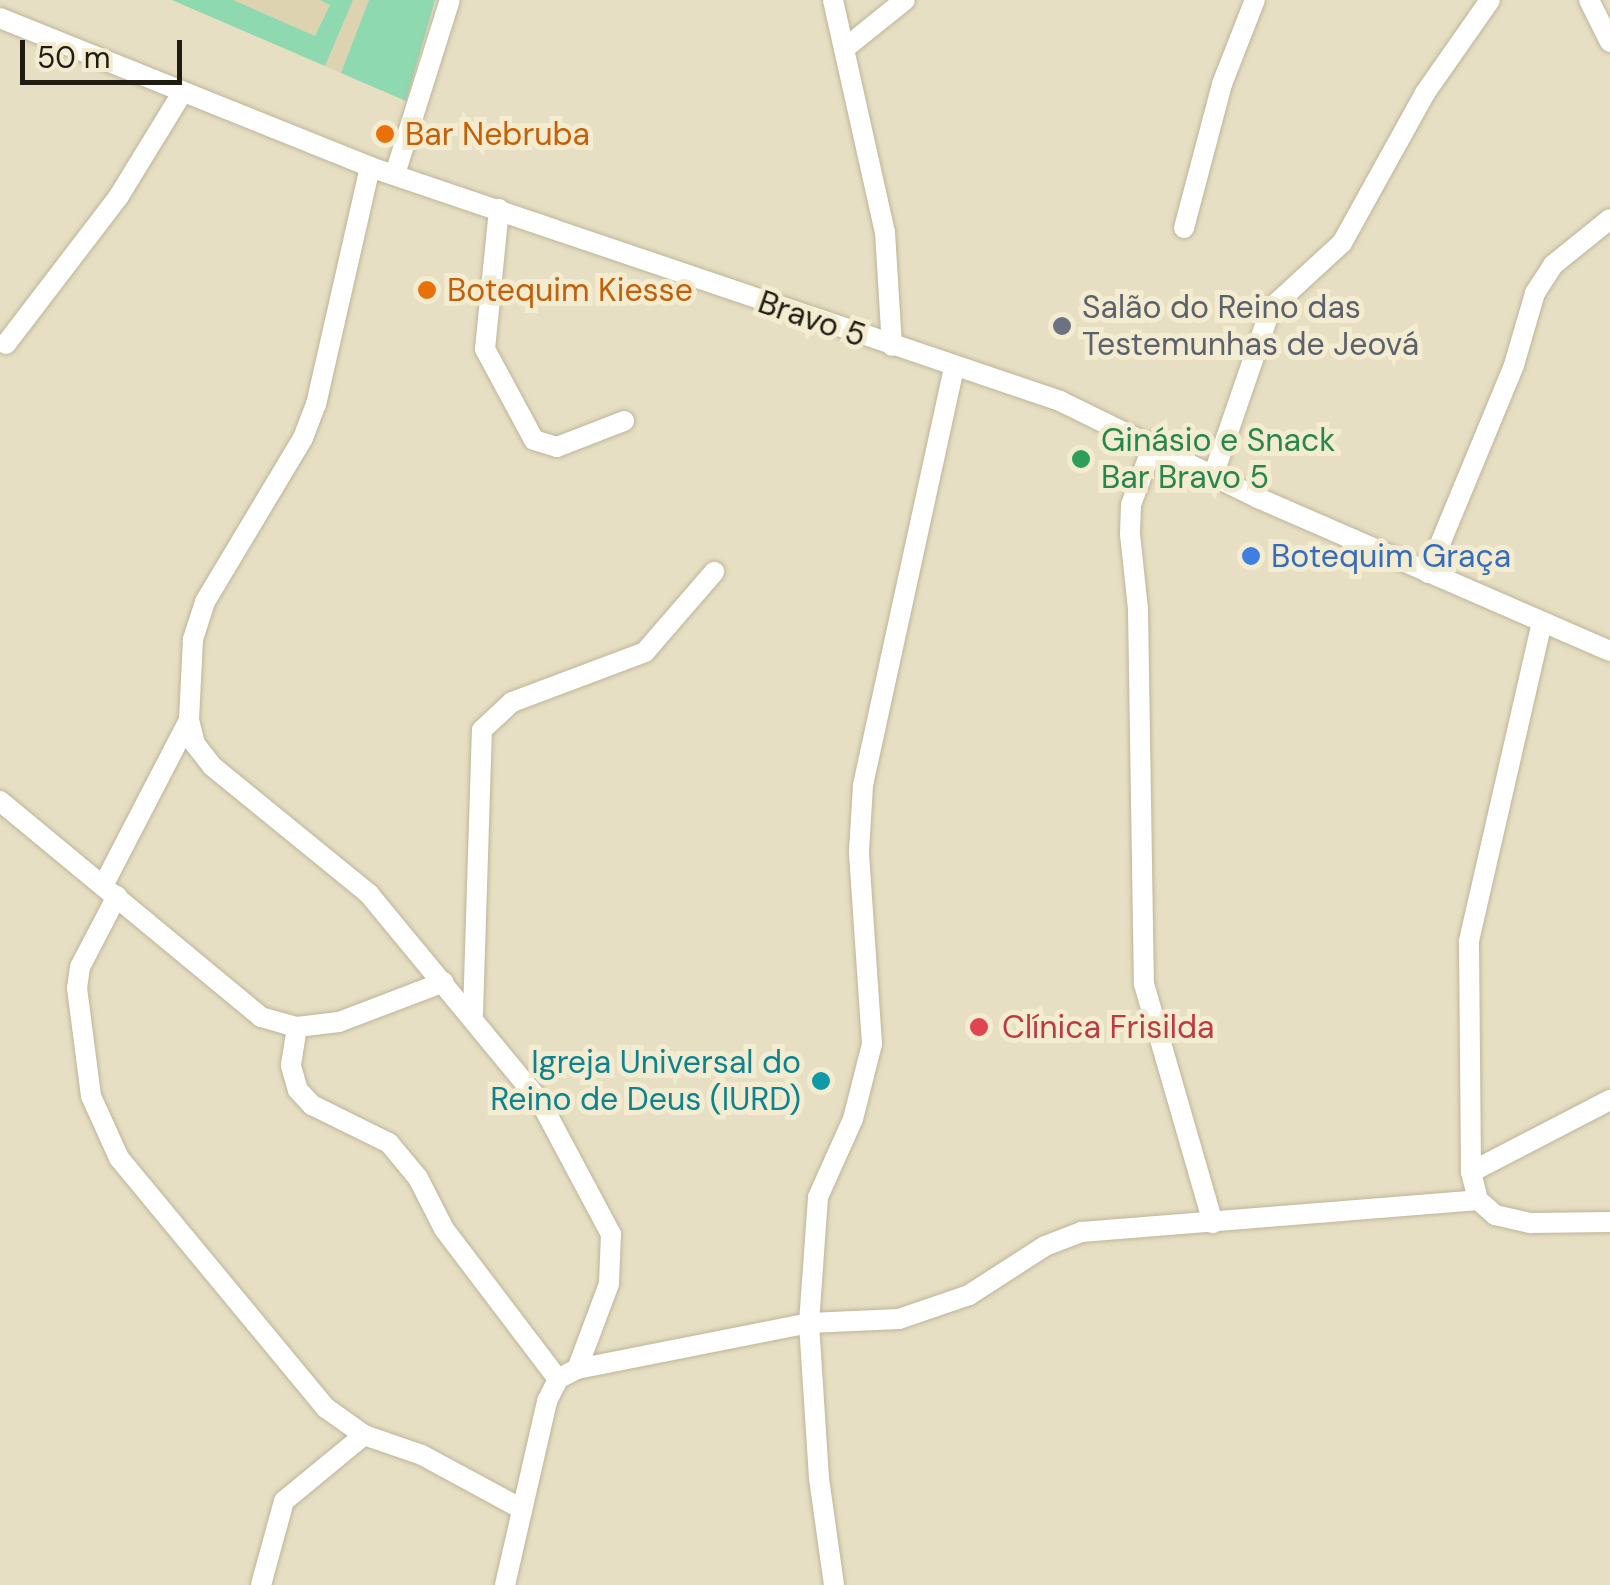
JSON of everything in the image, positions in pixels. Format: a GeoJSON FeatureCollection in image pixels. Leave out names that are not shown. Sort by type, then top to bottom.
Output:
{"type":"FeatureCollection","features":[{"type":"Feature","properties":{"kind":"street"},"geometry":{"type":"LineString","coordinates":[[396,174],[450,0]]}},
{"type":"Feature","properties":{"kind":"street"},"geometry":{"type":"LineString","coordinates":[[442,25],[467,0]]}},
{"type":"Feature","properties":{"kind":"street"},"geometry":{"type":"LineString","coordinates":[[832,0],[885,232],[892,346]]}},
{"type":"Feature","properties":{"kind":"street"},"geometry":{"type":"LineString","coordinates":[[844,49],[906,0]]}},
{"type":"Feature","properties":{"kind":"street"},"geometry":{"type":"LineString","coordinates":[[1184,228],[1222,84],[1256,0]]}},
{"type":"Feature","properties":{"kind":"street"},"geometry":{"type":"LineString","coordinates":[[1213,476],[1271,308],[1342,244],[1425,93],[1490,0]]}},
{"type":"Feature","properties":{"kind":"street"},"geometry":{"type":"LineString","coordinates":[[1590,0],[1610,42]]}},
{"type":"Feature","properties":{"kind":"street","name":"Bravo 5"},"geometry":{"type":"LineString","coordinates":[[0,18],[370,168],[1060,401],[1428,574],[1610,650]]}},
{"type":"Feature","properties":{"kind":"street"},"geometry":{"type":"LineString","coordinates":[[6,344],[119,196],[182,93]]}},
{"type":"Feature","properties":{"kind":"street"},"geometry":{"type":"LineString","coordinates":[[370,168],[316,404],[304,438],[206,602],[194,640],[189,720],[195,744],[212,766],[368,894],[473,1014],[541,1103],[611,1234],[608,1284],[568,1374],[518,1508],[505,1585]]}},
{"type":"Feature","properties":{"kind":"street"},"geometry":{"type":"LineString","coordinates":[[498,209],[485,349],[534,440],[556,446],[624,422]]}},
{"type":"Feature","properties":{"kind":"street"},"geometry":{"type":"LineString","coordinates":[[1428,574],[1514,365],[1535,293],[1553,265],[1610,220]]}},
{"type":"Feature","properties":{"kind":"street"},"geometry":{"type":"LineString","coordinates":[[834,1585],[819,1478],[809,1323],[818,1197],[853,1119],[872,1044],[859,851],[864,786],[954,367]]}},
{"type":"Feature","properties":{"kind":"street"},"geometry":{"type":"LineString","coordinates":[[1154,442],[1131,505],[1130,534],[1138,609],[1144,984],[1212,1223]]}},
{"type":"Feature","properties":{"kind":"street"},"geometry":{"type":"LineString","coordinates":[[473,1014],[482,730],[512,702],[645,652],[714,572]]}},
{"type":"Feature","properties":{"kind":"street"},"geometry":{"type":"LineString","coordinates":[[1542,622],[1471,928],[1472,1172],[1478,1200],[1495,1215],[1531,1223],[1610,1222]]}},
{"type":"Feature","properties":{"kind":"street"},"geometry":{"type":"LineString","coordinates":[[189,720],[110,890],[80,967],[76,988],[90,1096],[102,1130],[306,1387],[364,1434],[422,1455],[518,1508]]}},
{"type":"Feature","properties":{"kind":"street"},"geometry":{"type":"LineString","coordinates":[[0,802],[261,1017],[297,1027],[339,1022],[444,982]]}},
{"type":"Feature","properties":{"kind":"street"},"geometry":{"type":"LineString","coordinates":[[297,1027],[291,1066],[298,1090],[312,1105],[389,1143],[418,1178],[444,1228],[568,1374]]}},
{"type":"Feature","properties":{"kind":"street"},"geometry":{"type":"LineString","coordinates":[[1472,1172],[1610,1100]]}},
{"type":"Feature","properties":{"kind":"street"},"geometry":{"type":"LineString","coordinates":[[568,1374],[809,1323],[871,1324],[917,1313],[969,1295],[1045,1246],[1082,1232],[1478,1200]]}},
{"type":"Feature","properties":{"kind":"street"},"geometry":{"type":"LineString","coordinates":[[261,1585],[284,1501],[364,1434]]}},
{"type":"Feature","properties":{"kind":"shaded area"},"geometry":{"type":"Polygon","coordinates":[[[172,0],[435,0],[406,101],[172,0]]]}},
{"type":"Feature","properties":{"kind":"green space"},"geometry":{"type":"Polygon","coordinates":[[[172,0],[233,0],[315,36],[330,5],[320,0],[353,0],[325,66],[172,0]]]}},
{"type":"Feature","properties":{"kind":"green space"},"geometry":{"type":"Polygon","coordinates":[[[369,0],[435,0],[406,101],[341,73],[369,0]]]}},
{"type":"Feature","properties":{"kind":"place","name":"Bar Nebruba"},"geometry":{"type":"Point","coordinates":[385,134]}},
{"type":"Feature","properties":{"kind":"place","name":"Botequim Kiesse"},"geometry":{"type":"Point","coordinates":[427,290]}},
{"type":"Feature","properties":{"kind":"place","name":"Salão do Reino das Testemunhas de Jeová"},"geometry":{"type":"Point","coordinates":[1062,326]}},
{"type":"Feature","properties":{"kind":"place","name":"Ginásio e Snack Bar Bravo 5"},"geometry":{"type":"Point","coordinates":[1081,459]}},
{"type":"Feature","properties":{"kind":"place","name":"Botequim Graça"},"geometry":{"type":"Point","coordinates":[1251,556]}},
{"type":"Feature","properties":{"kind":"place","name":"Clínica Frisilda"},"geometry":{"type":"Point","coordinates":[979,1027]}},
{"type":"Feature","properties":{"kind":"place","name":"Igreja Universal do Reino de Deus (IURD)"},"geometry":{"type":"Point","coordinates":[821,1081]}}]}
